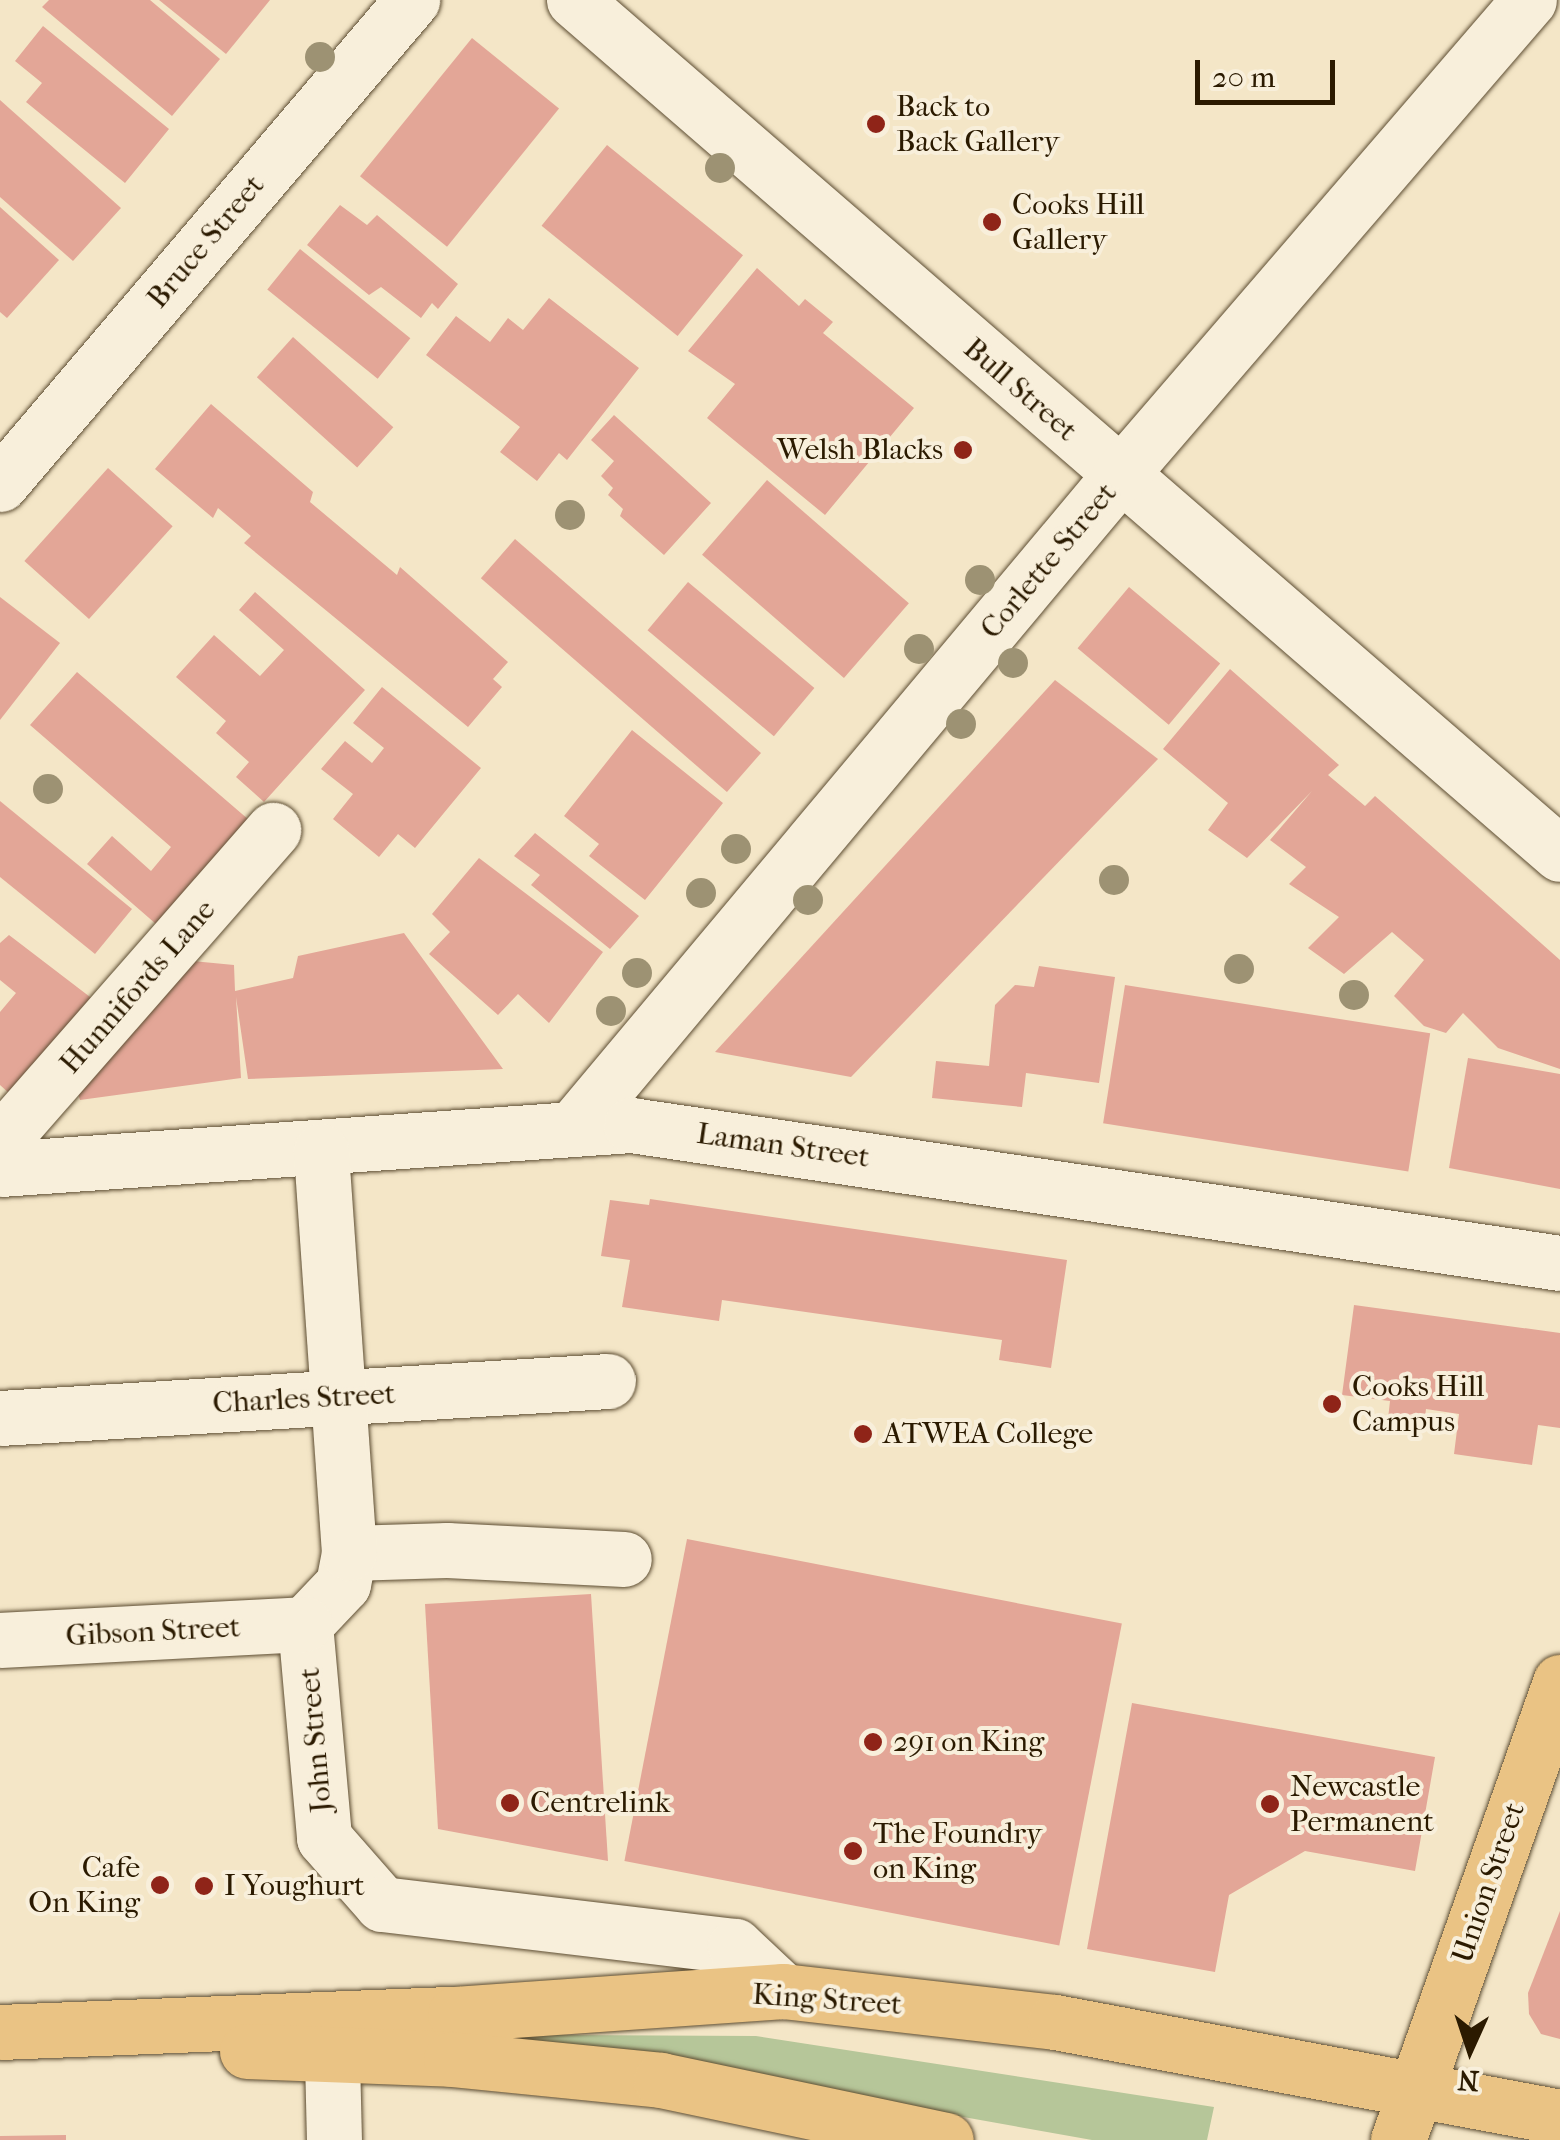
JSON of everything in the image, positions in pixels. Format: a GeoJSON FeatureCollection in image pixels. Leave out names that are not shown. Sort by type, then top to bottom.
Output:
{"type":"FeatureCollection","features":[{"type":"Feature","properties":{"kind":"main road","name":"Union Street"},"geometry":{"type":"LineString","coordinates":[[1398,2140],[1560,1682]]}},
{"type":"Feature","properties":{"kind":"main road","name":"King Street"},"geometry":{"type":"LineString","coordinates":[[12,2031],[474,2012],[783,1991],[1054,2022],[1560,2116]]}},
{"type":"Feature","properties":{"kind":"main road","name":"King Street"},"geometry":{"type":"LineString","coordinates":[[12,2031],[332,2059],[450,2060],[661,2080],[946,2140]]}},
{"type":"Feature","properties":{"kind":"street","name":"Bruce Street"},"geometry":{"type":"LineString","coordinates":[[0,484],[412,0]]}},
{"type":"Feature","properties":{"kind":"street","name":"Bull Street"},"geometry":{"type":"LineString","coordinates":[[574,0],[1560,854]]}},
{"type":"Feature","properties":{"kind":"street","name":"Corlette Street"},"geometry":{"type":"LineString","coordinates":[[574,1126],[1119,476],[1529,0]]}},
{"type":"Feature","properties":{"kind":"street","name":"Hunnifords Lane"},"geometry":{"type":"LineString","coordinates":[[0,1142],[273,830]]}},
{"type":"Feature","properties":{"kind":"street","name":"Laman Street"},"geometry":{"type":"LineString","coordinates":[[0,1169],[321,1151],[574,1126],[688,1132],[1560,1263]]}},
{"type":"Feature","properties":{"kind":"street","name":"John Street"},"geometry":{"type":"LineString","coordinates":[[321,1151],[342,1397],[349,1554],[343,1584],[306,1624],[324,1838],[382,1904],[735,1946],[783,1991]]}},
{"type":"Feature","properties":{"kind":"street","name":"Charles Street"},"geometry":{"type":"LineString","coordinates":[[0,1418],[608,1381]]}},
{"type":"Feature","properties":{"kind":"street"},"geometry":{"type":"LineString","coordinates":[[349,1554],[447,1550],[624,1559]]}},
{"type":"Feature","properties":{"kind":"street","name":"Gibson Street"},"geometry":{"type":"LineString","coordinates":[[0,1640],[306,1624]]}},
{"type":"Feature","properties":{"kind":"street"},"geometry":{"type":"LineString","coordinates":[[332,2059],[334,2140]]}},
{"type":"Feature","properties":{"kind":"green space"},"geometry":{"type":"Polygon","coordinates":[[[341,2034],[756,2036],[1214,2107],[1207,2140],[1092,2140],[656,2062],[341,2034]]]}},
{"type":"Feature","properties":{"kind":"building"},"geometry":{"type":"Polygon","coordinates":[[[49,0],[150,0],[220,59],[172,116],[42,7],[49,0]]]}},
{"type":"Feature","properties":{"kind":"building"},"geometry":{"type":"Polygon","coordinates":[[[159,0],[270,0],[226,54],[159,0]]]}},
{"type":"Feature","properties":{"kind":"building"},"geometry":{"type":"Polygon","coordinates":[[[43,26],[169,129],[125,183],[26,102],[42,83],[15,61],[43,26]]]}},
{"type":"Feature","properties":{"kind":"building"},"geometry":{"type":"Polygon","coordinates":[[[472,38],[559,108],[447,247],[360,176],[472,38]]]}},
{"type":"Feature","properties":{"kind":"building"},"geometry":{"type":"Polygon","coordinates":[[[0,100],[121,208],[73,261],[0,197],[0,100]]]}},
{"type":"Feature","properties":{"kind":"building"},"geometry":{"type":"Polygon","coordinates":[[[607,145],[743,255],[678,336],[542,226],[607,145]]]}},
{"type":"Feature","properties":{"kind":"building"},"geometry":{"type":"Polygon","coordinates":[[[340,205],[367,225],[377,215],[458,284],[438,309],[432,303],[421,318],[381,287],[369,295],[307,245],[340,205]]]}},
{"type":"Feature","properties":{"kind":"building"},"geometry":{"type":"Polygon","coordinates":[[[0,207],[59,260],[7,318],[0,312],[0,207]]]}},
{"type":"Feature","properties":{"kind":"building"},"geometry":{"type":"Polygon","coordinates":[[[300,249],[410,338],[378,379],[267,289],[300,249]]]}},
{"type":"Feature","properties":{"kind":"building"},"geometry":{"type":"Polygon","coordinates":[[[757,268],[799,306],[805,299],[833,322],[823,333],[914,408],[825,515],[707,418],[735,384],[688,351],[757,268]]]}},
{"type":"Feature","properties":{"kind":"building"},"geometry":{"type":"Polygon","coordinates":[[[549,298],[639,368],[567,460],[559,453],[537,481],[500,452],[520,427],[426,355],[456,316],[490,342],[508,318],[523,330],[549,298]]]}},
{"type":"Feature","properties":{"kind":"building"},"geometry":{"type":"Polygon","coordinates":[[[293,337],[393,427],[357,467],[257,377],[293,337]]]}},
{"type":"Feature","properties":{"kind":"building"},"geometry":{"type":"Polygon","coordinates":[[[211,404],[313,492],[310,502],[397,575],[400,567],[508,662],[493,679],[502,687],[468,727],[244,543],[251,536],[218,508],[213,518],[155,469],[211,404]]]}},
{"type":"Feature","properties":{"kind":"building"},"geometry":{"type":"Polygon","coordinates":[[[614,415],[711,503],[664,555],[620,516],[623,509],[608,495],[613,488],[601,476],[614,461],[591,440],[614,415]]]}},
{"type":"Feature","properties":{"kind":"building"},"geometry":{"type":"Polygon","coordinates":[[[108,468],[173,526],[89,619],[24,561],[108,468]]]}},
{"type":"Feature","properties":{"kind":"building"},"geometry":{"type":"Polygon","coordinates":[[[767,480],[909,603],[844,678],[702,555],[767,480]]]}},
{"type":"Feature","properties":{"kind":"building"},"geometry":{"type":"Polygon","coordinates":[[[515,539],[761,753],[727,792],[481,578],[515,539]]]}},
{"type":"Feature","properties":{"kind":"building"},"geometry":{"type":"Polygon","coordinates":[[[688,582],[814,688],[774,736],[648,630],[688,582]]]}},
{"type":"Feature","properties":{"kind":"building"},"geometry":{"type":"Polygon","coordinates":[[[1129,587],[1220,663],[1169,725],[1078,648],[1129,587]]]}},
{"type":"Feature","properties":{"kind":"building"},"geometry":{"type":"Polygon","coordinates":[[[255,592],[365,690],[264,802],[236,777],[249,762],[216,733],[226,721],[176,677],[214,635],[260,676],[284,650],[239,610],[255,592]]]}},
{"type":"Feature","properties":{"kind":"building"},"geometry":{"type":"Polygon","coordinates":[[[0,597],[60,643],[0,720],[0,597]]]}},
{"type":"Feature","properties":{"kind":"building"},"geometry":{"type":"Polygon","coordinates":[[[1230,669],[1339,765],[1328,775],[1365,806],[1375,796],[1560,960],[1560,1069],[1498,1048],[1463,1013],[1446,1033],[1424,1026],[1394,996],[1424,960],[1392,932],[1344,974],[1308,948],[1339,917],[1289,884],[1306,867],[1270,840],[1312,791],[1247,858],[1208,830],[1228,803],[1163,749],[1230,669]]]}},
{"type":"Feature","properties":{"kind":"building"},"geometry":{"type":"Polygon","coordinates":[[[77,672],[256,826],[164,931],[87,864],[112,836],[151,871],[171,847],[30,725],[77,672]]]}},
{"type":"Feature","properties":{"kind":"building"},"geometry":{"type":"Polygon","coordinates":[[[1055,680],[1158,759],[851,1077],[715,1052],[1055,680]]]}},
{"type":"Feature","properties":{"kind":"building"},"geometry":{"type":"Polygon","coordinates":[[[382,687],[481,768],[415,848],[398,834],[379,857],[333,819],[353,794],[321,769],[345,741],[372,763],[384,748],[353,723],[382,687]]]}},
{"type":"Feature","properties":{"kind":"building"},"geometry":{"type":"Polygon","coordinates":[[[632,730],[723,803],[645,900],[589,856],[599,844],[564,816],[632,730]]]}},
{"type":"Feature","properties":{"kind":"building"},"geometry":{"type":"Polygon","coordinates":[[[0,801],[132,909],[95,954],[0,877],[0,801]]]}},
{"type":"Feature","properties":{"kind":"building"},"geometry":{"type":"Polygon","coordinates":[[[535,833],[639,916],[610,949],[531,885],[540,875],[514,856],[535,833]]]}},
{"type":"Feature","properties":{"kind":"building"},"geometry":{"type":"Polygon","coordinates":[[[479,858],[603,952],[549,1023],[518,994],[498,1015],[429,954],[450,932],[432,914],[479,858]]]}},
{"type":"Feature","properties":{"kind":"building"},"geometry":{"type":"Polygon","coordinates":[[[404,933],[503,1069],[248,1079],[236,997],[241,1078],[80,1100],[75,1083],[182,960],[234,965],[235,991],[293,978],[298,956],[404,933]]]}},
{"type":"Feature","properties":{"kind":"building"},"geometry":{"type":"Polygon","coordinates":[[[9,935],[94,1000],[10,1094],[0,1085],[0,1012],[16,993],[0,980],[0,943],[9,935]]]}},
{"type":"Feature","properties":{"kind":"building"},"geometry":{"type":"Polygon","coordinates":[[[1039,966],[1115,977],[1099,1083],[1026,1073],[1022,1107],[932,1098],[936,1061],[989,1066],[995,1005],[1015,985],[1034,987],[1039,966]]]}},
{"type":"Feature","properties":{"kind":"building"},"geometry":{"type":"Polygon","coordinates":[[[1125,985],[1430,1033],[1408,1172],[1103,1123],[1125,985]]]}},
{"type":"Feature","properties":{"kind":"building"},"geometry":{"type":"Polygon","coordinates":[[[1468,1058],[1560,1074],[1560,1189],[1449,1168],[1468,1058]]]}},
{"type":"Feature","properties":{"kind":"building"},"geometry":{"type":"Polygon","coordinates":[[[650,1199],[1067,1260],[1051,1368],[999,1360],[1002,1340],[722,1300],[719,1321],[622,1307],[630,1260],[601,1256],[610,1200],[649,1205],[650,1199]]]}},
{"type":"Feature","properties":{"kind":"building"},"geometry":{"type":"Polygon","coordinates":[[[1354,1305],[1560,1333],[1560,1428],[1538,1425],[1532,1465],[1454,1454],[1459,1414],[1426,1409],[1423,1433],[1387,1428],[1390,1401],[1342,1395],[1354,1305]]]}},
{"type":"Feature","properties":{"kind":"building","name":"291 on King"},"geometry":{"type":"Polygon","coordinates":[[[687,1539],[1122,1624],[1059,1946],[624,1861],[687,1539]]]}},
{"type":"Feature","properties":{"kind":"building"},"geometry":{"type":"Polygon","coordinates":[[[591,1594],[608,1861],[438,1829],[425,1604],[591,1594]]]}},
{"type":"Feature","properties":{"kind":"building","name":"Newcastle Permanent"},"geometry":{"type":"Polygon","coordinates":[[[1132,1703],[1435,1757],[1415,1871],[1305,1851],[1229,1895],[1215,1972],[1087,1949],[1132,1703]]]}},
{"type":"Feature","properties":{"kind":"building"},"geometry":{"type":"Polygon","coordinates":[[[1560,1911],[1560,2039],[1541,2034],[1529,2014],[1528,1993],[1560,1911]]]}},
{"type":"Feature","properties":{"kind":"building"},"geometry":{"type":"Polygon","coordinates":[[[66,2135],[66,2140],[0,2140],[0,2136],[66,2135]]]}},
{"type":"Feature","properties":{"kind":"place","name":"Back to Back Gallery"},"geometry":{"type":"Point","coordinates":[876,124]}},
{"type":"Feature","properties":{"kind":"place","name":"Cooks Hill Gallery"},"geometry":{"type":"Point","coordinates":[992,222]}},
{"type":"Feature","properties":{"kind":"place","name":"Welsh Blacks"},"geometry":{"type":"Point","coordinates":[963,450]}},
{"type":"Feature","properties":{"kind":"place","name":"Cooks Hill Campus"},"geometry":{"type":"Point","coordinates":[1332,1404]}},
{"type":"Feature","properties":{"kind":"place","name":"ATWEA College"},"geometry":{"type":"Point","coordinates":[863,1434]}},
{"type":"Feature","properties":{"kind":"place","name":"291 on King"},"geometry":{"type":"Point","coordinates":[873,1742]}},
{"type":"Feature","properties":{"kind":"place","name":"Centrelink"},"geometry":{"type":"Point","coordinates":[510,1803]}},
{"type":"Feature","properties":{"kind":"place","name":"Newcastle Permanent"},"geometry":{"type":"Point","coordinates":[1270,1804]}},
{"type":"Feature","properties":{"kind":"place","name":"The Foundry on King"},"geometry":{"type":"Point","coordinates":[853,1851]}},
{"type":"Feature","properties":{"kind":"place","name":"Cafe On King"},"geometry":{"type":"Point","coordinates":[160,1885]}},
{"type":"Feature","properties":{"kind":"place","name":"I Youghurt"},"geometry":{"type":"Point","coordinates":[204,1886]}}]}
